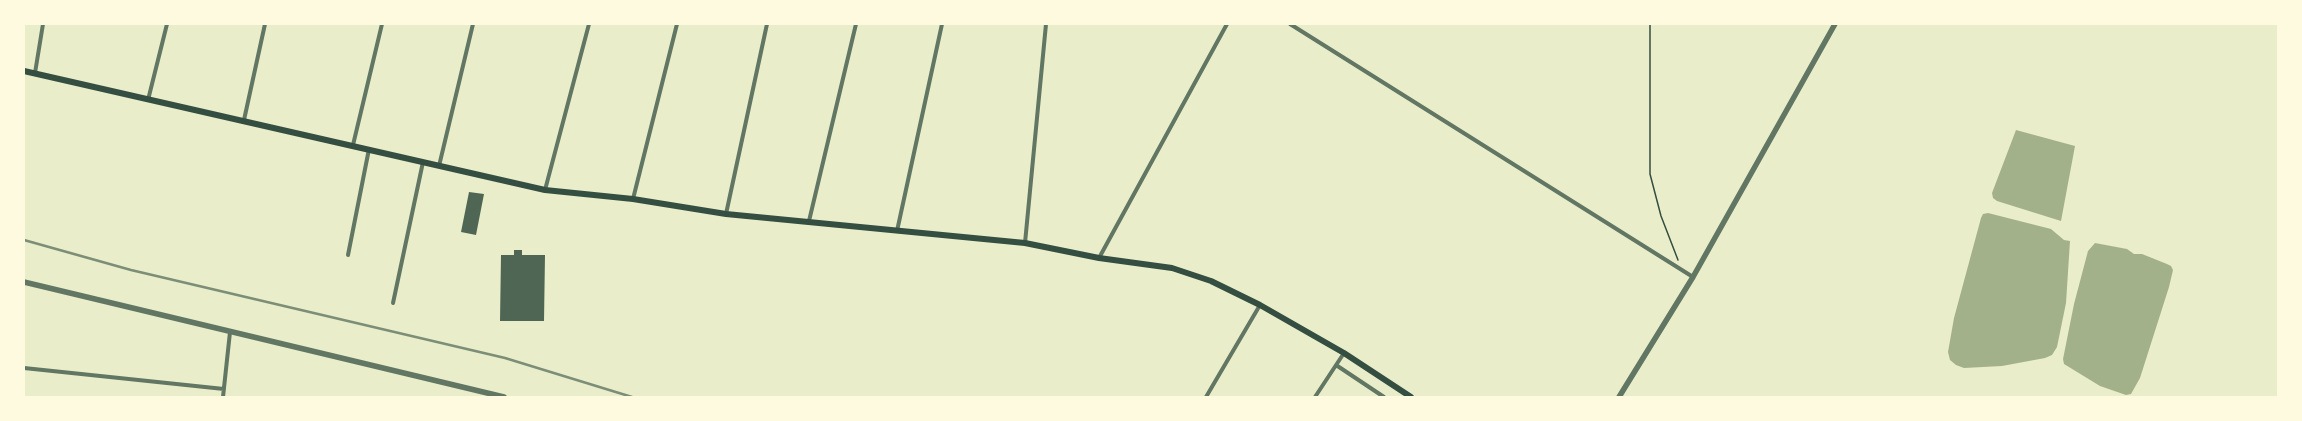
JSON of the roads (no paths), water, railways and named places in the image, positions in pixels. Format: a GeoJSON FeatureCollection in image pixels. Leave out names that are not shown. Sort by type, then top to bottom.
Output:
{"type":"FeatureCollection","features":[{"type":"Feature","properties":{"kind":"main road"},"geometry":{"type":"LineString","coordinates":[[24,71],[148,100],[244,120],[545,190],[633,199],[726,214],[1025,243],[1099,258],[1172,268],[1217,284],[1260,305],[1344,354],[1412,397]]}},
{"type":"Feature","properties":{"kind":"street"},"geometry":{"type":"LineString","coordinates":[[34,73],[43,24]]}},
{"type":"Feature","properties":{"kind":"street"},"geometry":{"type":"LineString","coordinates":[[148,100],[166,24]]}},
{"type":"Feature","properties":{"kind":"street"},"geometry":{"type":"LineString","coordinates":[[244,120],[265,24]]}},
{"type":"Feature","properties":{"kind":"street"},"geometry":{"type":"LineString","coordinates":[[353,145],[382,24]]}},
{"type":"Feature","properties":{"kind":"street"},"geometry":{"type":"LineString","coordinates":[[438,166],[473,24]]}},
{"type":"Feature","properties":{"kind":"street"},"geometry":{"type":"LineString","coordinates":[[545,190],[589,24]]}},
{"type":"Feature","properties":{"kind":"street"},"geometry":{"type":"LineString","coordinates":[[633,199],[677,24]]}},
{"type":"Feature","properties":{"kind":"street"},"geometry":{"type":"LineString","coordinates":[[726,214],[767,24]]}},
{"type":"Feature","properties":{"kind":"street"},"geometry":{"type":"LineString","coordinates":[[809,222],[856,24]]}},
{"type":"Feature","properties":{"kind":"street"},"geometry":{"type":"LineString","coordinates":[[897,231],[942,24]]}},
{"type":"Feature","properties":{"kind":"street"},"geometry":{"type":"LineString","coordinates":[[1025,243],[1046,24]]}},
{"type":"Feature","properties":{"kind":"street"},"geometry":{"type":"LineString","coordinates":[[1099,258],[1227,24]]}},
{"type":"Feature","properties":{"kind":"street"},"geometry":{"type":"LineString","coordinates":[[1290,24],[1680,268],[1692,277]]}},
{"type":"Feature","properties":{"kind":"street"},"geometry":{"type":"LineString","coordinates":[[1619,397],[1692,277],[1835,24]]}},
{"type":"Feature","properties":{"kind":"street"},"geometry":{"type":"LineString","coordinates":[[348,255],[369,149]]}},
{"type":"Feature","properties":{"kind":"street"},"geometry":{"type":"LineString","coordinates":[[393,303],[423,162]]}},
{"type":"Feature","properties":{"kind":"street"},"geometry":{"type":"LineString","coordinates":[[24,282],[504,397]]}},
{"type":"Feature","properties":{"kind":"street"},"geometry":{"type":"LineString","coordinates":[[1206,397],[1260,305]]}},
{"type":"Feature","properties":{"kind":"street"},"geometry":{"type":"LineString","coordinates":[[223,397],[230,332]]}},
{"type":"Feature","properties":{"kind":"street"},"geometry":{"type":"LineString","coordinates":[[1314,397],[1344,354]]}},
{"type":"Feature","properties":{"kind":"street"},"geometry":{"type":"LineString","coordinates":[[1336,365],[1384,397]]}},
{"type":"Feature","properties":{"kind":"street"},"geometry":{"type":"LineString","coordinates":[[24,368],[224,388]]}},
{"type":"Feature","properties":{"kind":"railway"},"geometry":{"type":"LineString","coordinates":[[24,240],[131,270],[505,358],[632,397]]}}]}
